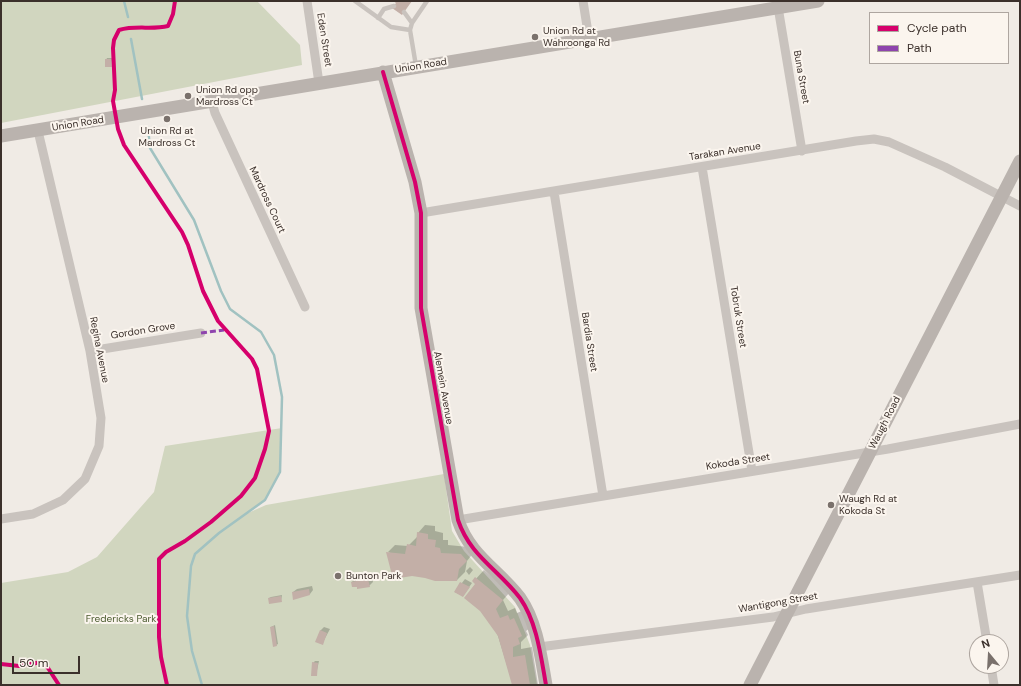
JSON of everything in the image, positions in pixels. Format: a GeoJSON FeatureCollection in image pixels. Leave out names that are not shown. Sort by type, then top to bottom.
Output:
{"type":"FeatureCollection","features":[{"type":"Feature","properties":{"kind":"main road","name":"Union Road"},"geometry":{"type":"LineString","coordinates":[[1,136],[589,39],[777,4],[818,1]]}},
{"type":"Feature","properties":{"kind":"main road","name":"Alemein Avenue"},"geometry":{"type":"LineString","coordinates":[[383,72],[414,182],[421,213],[421,308],[458,520],[463,535],[472,548],[506,581],[521,599],[531,620],[539,647],[546,685]]}},
{"type":"Feature","properties":{"kind":"main road","name":"Waugh Road"},"geometry":{"type":"LineString","coordinates":[[750,685],[1020,161]]}},
{"type":"Feature","properties":{"kind":"street","name":"Eden Street"},"geometry":{"type":"LineString","coordinates":[[307,1],[319,83]]}},
{"type":"Feature","properties":{"kind":"street"},"geometry":{"type":"LineString","coordinates":[[583,1],[589,39]]}},
{"type":"Feature","properties":{"kind":"street","name":"Buna Street"},"geometry":{"type":"LineString","coordinates":[[777,4],[802,150]]}},
{"type":"Feature","properties":{"kind":"street","name":"Mardross Court"},"geometry":{"type":"LineString","coordinates":[[212,102],[215,113],[305,307]]}},
{"type":"Feature","properties":{"kind":"street","name":"Regina Avenue"},"geometry":{"type":"LineString","coordinates":[[1,519],[32,514],[63,500],[85,479],[99,446],[101,418],[90,351],[38,131]]}},
{"type":"Feature","properties":{"kind":"street","name":"Tarakan Avenue"},"geometry":{"type":"LineString","coordinates":[[421,213],[856,141],[874,140],[889,142],[1020,206]]}},
{"type":"Feature","properties":{"kind":"street","name":"Tobruk Street"},"geometry":{"type":"LineString","coordinates":[[702,167],[752,471]]}},
{"type":"Feature","properties":{"kind":"street","name":"Bardia Street"},"geometry":{"type":"LineString","coordinates":[[554,192],[603,496]]}},
{"type":"Feature","properties":{"kind":"street","name":"Gordon Grove"},"geometry":{"type":"LineString","coordinates":[[90,351],[201,333]]}},
{"type":"Feature","properties":{"kind":"street","name":"Kokoda Street"},"geometry":{"type":"LineString","coordinates":[[458,520],[871,452],[1020,424]]}},
{"type":"Feature","properties":{"kind":"street","name":"Wantigong Street"},"geometry":{"type":"LineString","coordinates":[[539,647],[773,617],[788,613],[1020,575]]}},
{"type":"Feature","properties":{"kind":"street"},"geometry":{"type":"LineString","coordinates":[[977,582],[986,634]]}},
{"type":"Feature","properties":{"kind":"street"},"geometry":{"type":"LineString","coordinates":[[992,674],[994,685]]}},
{"type":"Feature","properties":{"kind":"lane"},"geometry":{"type":"LineString","coordinates":[[356,1],[390,27],[410,30]]}},
{"type":"Feature","properties":{"kind":"lane"},"geometry":{"type":"LineString","coordinates":[[416,67],[410,30],[412,23],[427,1]]}},
{"type":"Feature","properties":{"kind":"lane"},"geometry":{"type":"LineString","coordinates":[[378,18],[384,9],[394,6]]}},
{"type":"Feature","properties":{"kind":"lane"},"geometry":{"type":"LineString","coordinates":[[404,12],[412,23]]}},
{"type":"Feature","properties":{"kind":"green space"},"geometry":{"type":"Polygon","coordinates":[[[1,1],[257,1],[300,45],[302,65],[1,123],[1,1]]]}},
{"type":"Feature","properties":{"kind":"green space","name":"Bunton Park"},"geometry":{"type":"Polygon","coordinates":[[[282,428],[280,472],[265,500],[248,513],[266,505],[444,474],[452,531],[464,551],[515,607],[530,645],[537,685],[1,685],[1,583],[68,572],[97,557],[154,492],[165,446],[282,428]]]}},
{"type":"Feature","properties":{"kind":"building"},"geometry":{"type":"Polygon","coordinates":[[[393,1],[412,1],[402,15],[392,8],[396,3],[393,1]]]}},
{"type":"Feature","properties":{"kind":"building"},"geometry":{"type":"Polygon","coordinates":[[[105,59],[111,59],[112,67],[105,67],[105,59]]]}},
{"type":"Feature","properties":{"kind":"building"},"geometry":{"type":"Polygon","coordinates":[[[417,532],[428,534],[428,539],[436,540],[435,547],[440,548],[441,553],[461,554],[467,561],[459,569],[457,581],[435,581],[412,576],[393,579],[386,552],[405,554],[407,544],[416,546],[417,532]]]}},
{"type":"Feature","properties":{"kind":"building"},"geometry":{"type":"Polygon","coordinates":[[[475,577],[503,600],[496,609],[500,618],[508,615],[510,620],[514,618],[522,636],[518,638],[520,644],[513,647],[513,657],[525,655],[530,685],[512,685],[498,636],[480,611],[464,598],[475,584],[472,581],[475,577]]]}},
{"type":"Feature","properties":{"kind":"building"},"geometry":{"type":"Polygon","coordinates":[[[368,579],[370,587],[357,589],[357,587],[352,587],[351,582],[368,579]]]}},
{"type":"Feature","properties":{"kind":"building"},"geometry":{"type":"Polygon","coordinates":[[[460,582],[470,587],[463,597],[454,592],[460,582]]]}},
{"type":"Feature","properties":{"kind":"building"},"geometry":{"type":"Polygon","coordinates":[[[309,589],[310,595],[293,600],[292,592],[309,589]]]}},
{"type":"Feature","properties":{"kind":"building"},"geometry":{"type":"Polygon","coordinates":[[[281,596],[282,602],[269,604],[268,598],[281,596]]]}},
{"type":"Feature","properties":{"kind":"building"},"geometry":{"type":"Polygon","coordinates":[[[274,626],[277,646],[273,647],[270,627],[274,626]]]}},
{"type":"Feature","properties":{"kind":"building"},"geometry":{"type":"Polygon","coordinates":[[[320,630],[327,633],[323,645],[315,642],[320,630]]]}},
{"type":"Feature","properties":{"kind":"building"},"geometry":{"type":"Polygon","coordinates":[[[312,662],[318,663],[317,676],[311,676],[312,662]]]}},
{"type":"Feature","properties":{"kind":"waterway"},"geometry":{"type":"LineString","coordinates":[[124,1],[128,17]]}},
{"type":"Feature","properties":{"kind":"waterway"},"geometry":{"type":"LineString","coordinates":[[131,39],[142,99]]}},
{"type":"Feature","properties":{"kind":"waterway"},"geometry":{"type":"LineString","coordinates":[[148,128],[150,148],[194,220],[221,291],[230,309],[261,332],[274,355],[282,397],[280,472],[265,500],[219,533],[195,554],[191,566],[187,616],[192,651],[202,685]]}},
{"type":"Feature","properties":{"kind":"marked path"},"geometry":{"type":"LineString","coordinates":[[201,333],[224,330]]}},
{"type":"Feature","properties":{"kind":"cycle path"},"geometry":{"type":"LineString","coordinates":[[167,685],[161,657],[159,637],[159,559],[166,552],[185,541],[211,522],[241,496],[255,478],[265,449],[269,431],[257,369],[252,359],[218,321],[203,291],[188,245],[182,232],[124,145],[118,129],[113,101],[115,90],[114,40],[119,30],[168,26],[173,14],[175,1]]}},
{"type":"Feature","properties":{"kind":"cycle path"},"geometry":{"type":"LineString","coordinates":[[383,72],[415,182],[421,213],[421,308],[458,520],[463,532],[477,553],[512,588],[526,607],[538,640],[546,685]]}},
{"type":"Feature","properties":{"kind":"cycle path"},"geometry":{"type":"LineString","coordinates":[[1,664],[19,666],[42,662],[48,668],[59,685]]}},
{"type":"Feature","properties":{"kind":"place","name":"Union Rd at Wahroonga Rd"},"geometry":{"type":"Point","coordinates":[535,37]}},
{"type":"Feature","properties":{"kind":"place","name":"Union Rd opp Mardross Ct"},"geometry":{"type":"Point","coordinates":[188,96]}},
{"type":"Feature","properties":{"kind":"place","name":"Union Rd at Mardross Ct"},"geometry":{"type":"Point","coordinates":[167,119]}},
{"type":"Feature","properties":{"kind":"place","name":"Waugh Rd at Kokoda St"},"geometry":{"type":"Point","coordinates":[831,505]}},
{"type":"Feature","properties":{"kind":"place","name":"Bunton Park"},"geometry":{"type":"Point","coordinates":[338,576]}},
{"type":"Feature","properties":{"kind":"park label","name":"Fredericks Park"},"geometry":{"type":"Point","coordinates":[121,619]}}]}
